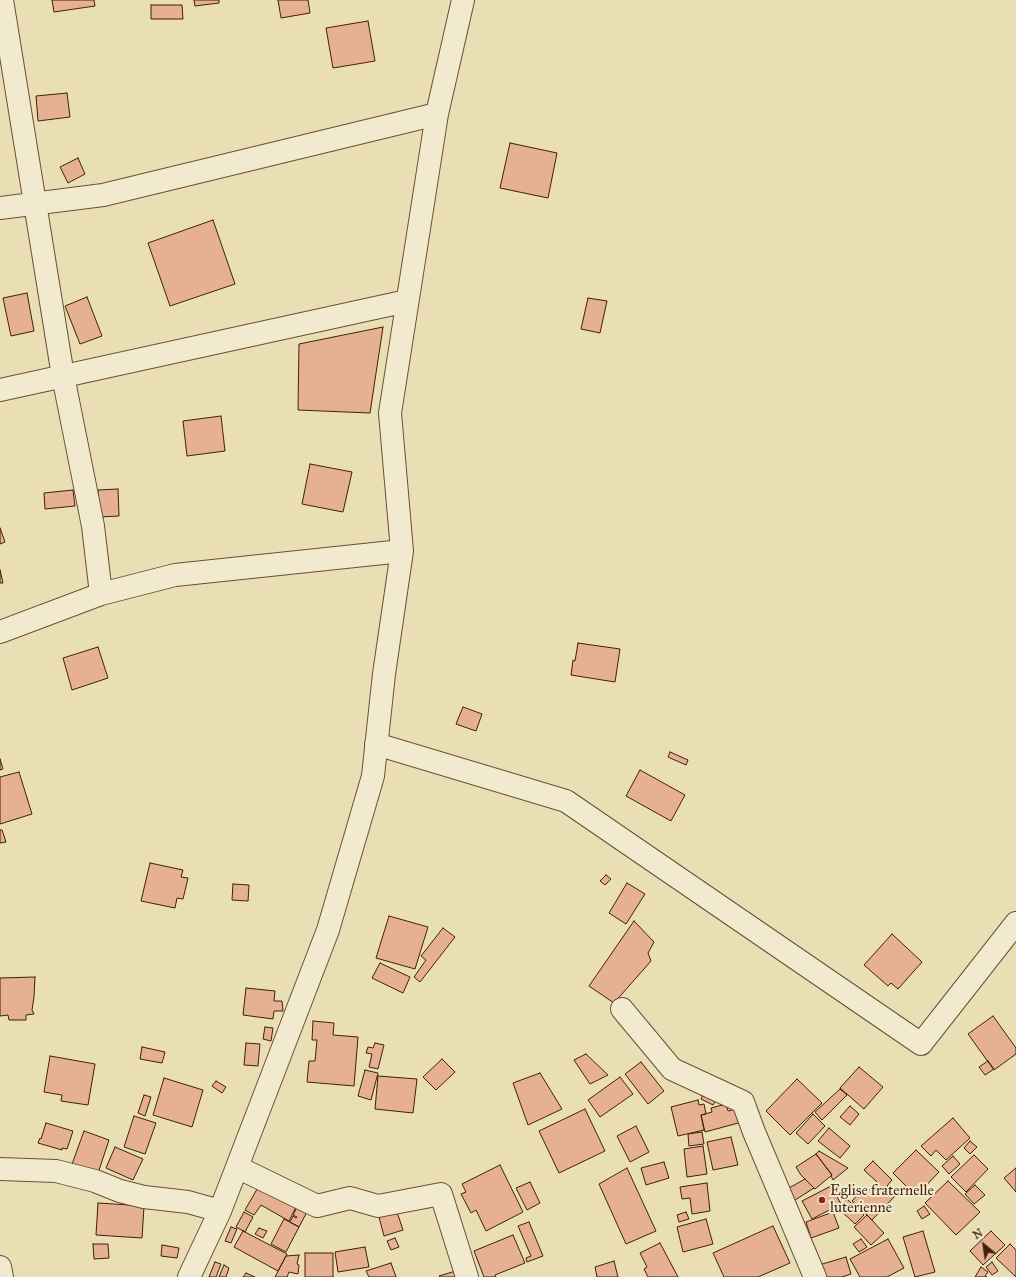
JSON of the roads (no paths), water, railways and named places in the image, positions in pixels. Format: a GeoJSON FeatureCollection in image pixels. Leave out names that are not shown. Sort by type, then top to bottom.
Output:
{"type":"FeatureCollection","features":[{"type":"Feature","properties":{"kind":"street"},"geometry":{"type":"LineString","coordinates":[[2,0],[63,376],[93,526],[101,594]]}},
{"type":"Feature","properties":{"kind":"street"},"geometry":{"type":"LineString","coordinates":[[189,1277],[220,1211],[328,930],[373,776],[384,674],[402,551],[390,413],[437,114],[463,0]]}},
{"type":"Feature","properties":{"kind":"street"},"geometry":{"type":"LineString","coordinates":[[0,208],[103,194],[437,114]]}},
{"type":"Feature","properties":{"kind":"street"},"geometry":{"type":"LineString","coordinates":[[0,390],[407,301]]}},
{"type":"Feature","properties":{"kind":"street"},"geometry":{"type":"LineString","coordinates":[[0,632],[101,594],[175,575],[402,551]]}},
{"type":"Feature","properties":{"kind":"street"},"geometry":{"type":"LineString","coordinates":[[376,744],[566,801],[921,1044],[1016,923]]}},
{"type":"Feature","properties":{"kind":"street"},"geometry":{"type":"LineString","coordinates":[[622,1009],[672,1069],[743,1102],[754,1132],[815,1277]]}},
{"type":"Feature","properties":{"kind":"street"},"geometry":{"type":"LineString","coordinates":[[237,1167],[317,1206],[350,1198],[378,1206],[442,1194],[467,1277]]}},
{"type":"Feature","properties":{"kind":"street"},"geometry":{"type":"LineString","coordinates":[[0,1169],[56,1170],[95,1181],[120,1191],[144,1197],[188,1202],[220,1211]]}},
{"type":"Feature","properties":{"kind":"street"},"geometry":{"type":"LineString","coordinates":[[0,1267],[2,1277]]}},
{"type":"Feature","properties":{"kind":"place","name":"Eglise fraternelle luterienne"},"geometry":{"type":"Point","coordinates":[822,1200]}}]}
